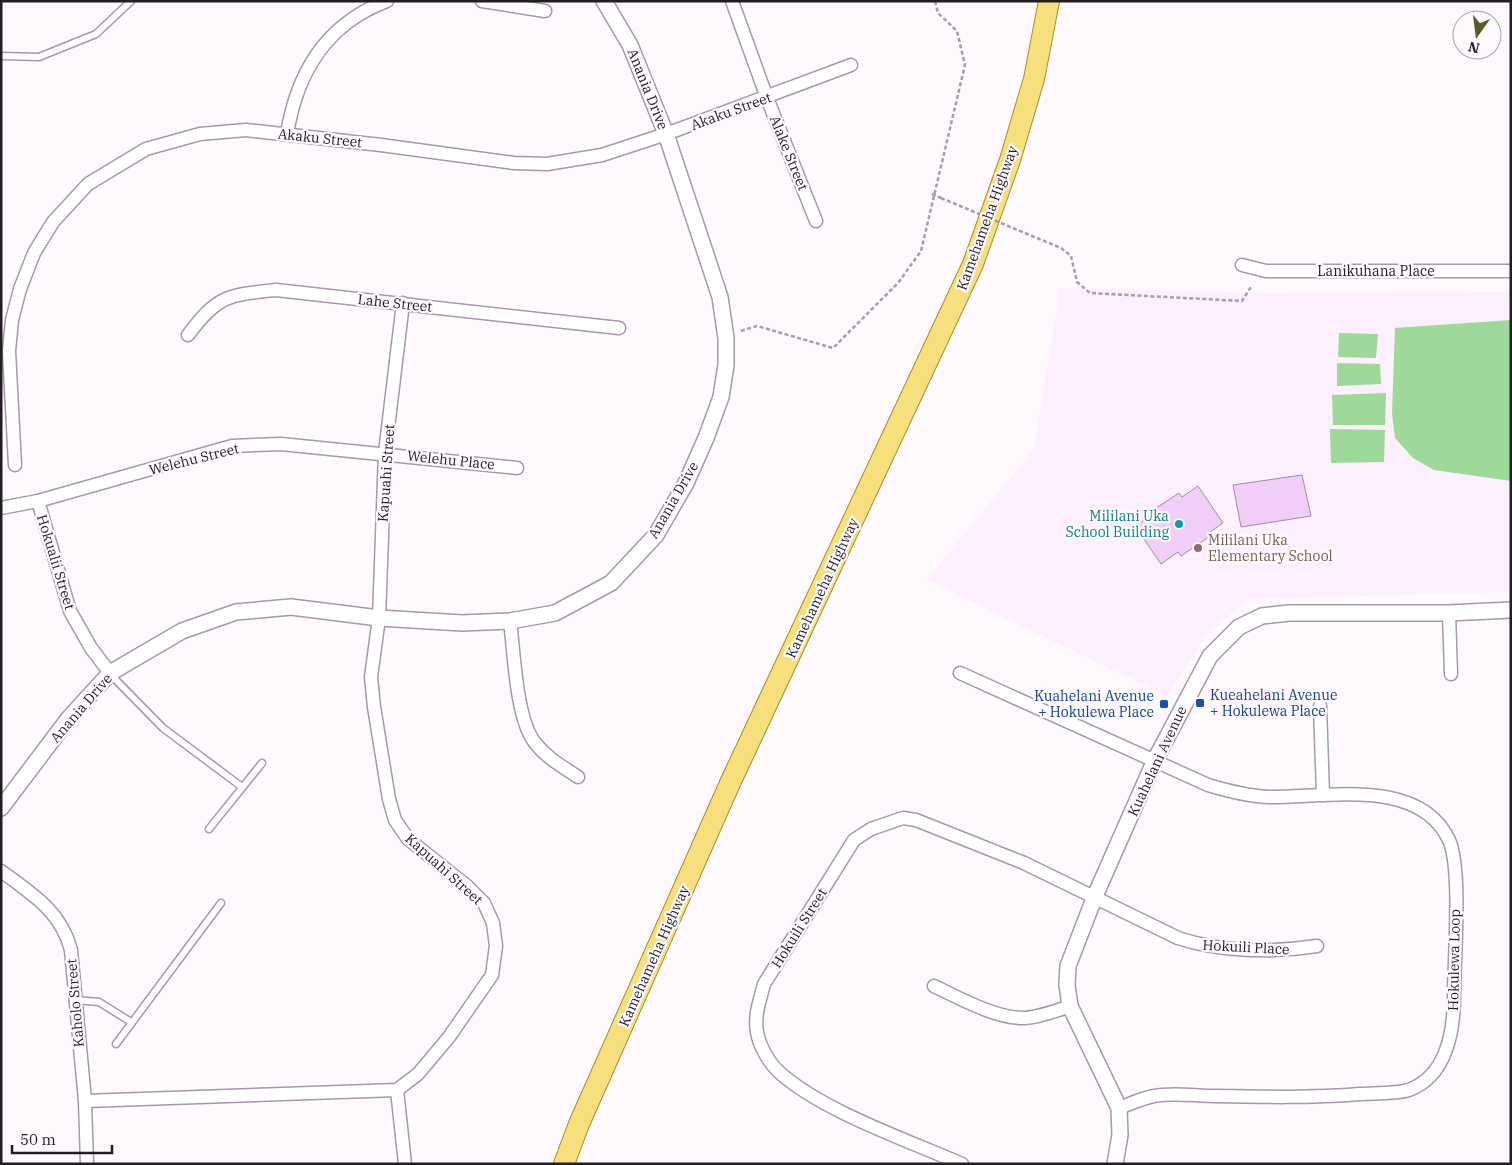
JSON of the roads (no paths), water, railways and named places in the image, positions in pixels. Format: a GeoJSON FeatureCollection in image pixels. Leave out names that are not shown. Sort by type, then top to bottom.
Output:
{"type":"FeatureCollection","features":[{"type":"Feature","properties":{"kind":"main road","name":"Kamehameha Highway"},"geometry":{"type":"LineString","coordinates":[[564,1164],[579,1124],[731,781],[973,264],[1013,151],[1034,79],[1049,1]]}},
{"type":"Feature","properties":{"kind":"street"},"geometry":{"type":"LineString","coordinates":[[287,134],[291,110],[300,83],[310,63],[326,42],[345,24],[371,7],[388,1]]}},
{"type":"Feature","properties":{"kind":"street"},"geometry":{"type":"LineString","coordinates":[[482,1],[545,11]]}},
{"type":"Feature","properties":{"kind":"street","name":"Anania Drive"},"geometry":{"type":"LineString","coordinates":[[1,808],[69,718],[110,673],[182,631],[236,612],[291,607],[379,618],[462,623],[510,621],[555,613],[612,583],[656,535],[686,483],[706,438],[721,397],[726,365],[726,338],[720,296],[666,134],[630,45],[604,1]]}},
{"type":"Feature","properties":{"kind":"street","name":"Alake Street"},"geometry":{"type":"LineString","coordinates":[[732,1],[767,98],[816,221]]}},
{"type":"Feature","properties":{"kind":"street","name":"Akaku Street"},"geometry":{"type":"LineString","coordinates":[[15,466],[9,351],[12,320],[20,289],[34,253],[53,222],[88,184],[146,149],[200,134],[246,130],[514,164],[547,164],[602,155],[767,98],[851,65]]}},
{"type":"Feature","properties":{"kind":"street","name":"Lanikuhana Place"},"geometry":{"type":"LineString","coordinates":[[1242,265],[1266,271],[1511,271]]}},
{"type":"Feature","properties":{"kind":"street","name":"Lahe Street"},"geometry":{"type":"LineString","coordinates":[[188,335],[205,312],[226,298],[276,290],[618,328]]}},
{"type":"Feature","properties":{"kind":"street","name":"Kapuahi Street"},"geometry":{"type":"LineString","coordinates":[[398,1090],[418,1074],[449,1037],[492,975],[496,946],[493,923],[484,903],[467,886],[408,839],[395,820],[389,799],[371,677],[379,618],[385,453],[403,304]]}},
{"type":"Feature","properties":{"kind":"street","name":"Welehu Street"},"geometry":{"type":"LineString","coordinates":[[1,508],[38,501],[232,446],[281,444],[385,453]]}},
{"type":"Feature","properties":{"kind":"street","name":"Welehu Place"},"geometry":{"type":"LineString","coordinates":[[385,453],[517,468]]}},
{"type":"Feature","properties":{"kind":"street","name":"Hokualii Street"},"geometry":{"type":"LineString","coordinates":[[38,501],[70,610],[91,648],[110,673]]}},
{"type":"Feature","properties":{"kind":"street","name":"Kuahelani Avenue"},"geometry":{"type":"LineString","coordinates":[[1115,1164],[1120,1135],[1119,1108],[1070,1006],[1067,985],[1068,966],[1095,896],[1155,760],[1210,656],[1239,627],[1262,616],[1290,612],[1449,613],[1511,610]]}},
{"type":"Feature","properties":{"kind":"street"},"geometry":{"type":"LineString","coordinates":[[1449,613],[1452,674]]}},
{"type":"Feature","properties":{"kind":"street"},"geometry":{"type":"LineString","coordinates":[[510,621],[518,693],[524,717],[534,742],[548,756],[578,777]]}},
{"type":"Feature","properties":{"kind":"street","name":"Hokulewa Loop"},"geometry":{"type":"LineString","coordinates":[[960,673],[1208,785],[1238,794],[1268,797],[1323,795],[1403,800],[1420,807],[1439,825],[1449,841],[1454,868],[1455,897],[1454,1026],[1447,1050],[1437,1068],[1423,1082],[1408,1090],[1339,1096],[1155,1095],[1119,1108]]}},
{"type":"Feature","properties":{"kind":"street"},"geometry":{"type":"LineString","coordinates":[[1320,706],[1323,795]]}},
{"type":"Feature","properties":{"kind":"street","name":"Hokuili Street"},"geometry":{"type":"LineString","coordinates":[[962,1164],[844,1112],[801,1090],[777,1070],[763,1050],[757,1033],[756,1010],[764,984],[854,840],[872,829],[903,818],[942,829],[1024,863],[1095,896]]}},
{"type":"Feature","properties":{"kind":"street","name":"Kaholo Street"},"geometry":{"type":"LineString","coordinates":[[1,871],[38,898],[53,913],[66,932],[71,950],[85,1101],[88,1164]]}},
{"type":"Feature","properties":{"kind":"street","name":"Hokuili Place"},"geometry":{"type":"LineString","coordinates":[[1095,896],[1178,938],[1200,946],[1291,950],[1317,946]]}},
{"type":"Feature","properties":{"kind":"street"},"geometry":{"type":"LineString","coordinates":[[934,986],[968,1002],[1009,1017],[1026,1018],[1070,1006]]}},
{"type":"Feature","properties":{"kind":"street"},"geometry":{"type":"LineString","coordinates":[[85,1101],[398,1090],[405,1164]]}},
{"type":"Feature","properties":{"kind":"lane"},"geometry":{"type":"LineString","coordinates":[[1,56],[39,57],[96,34],[132,1]]}},
{"type":"Feature","properties":{"kind":"lane"},"geometry":{"type":"LineString","coordinates":[[110,673],[163,728],[242,787]]}},
{"type":"Feature","properties":{"kind":"lane"},"geometry":{"type":"LineString","coordinates":[[209,829],[262,763]]}},
{"type":"Feature","properties":{"kind":"lane"},"geometry":{"type":"LineString","coordinates":[[116,1044],[221,903]]}},
{"type":"Feature","properties":{"kind":"lane"},"geometry":{"type":"LineString","coordinates":[[75,1000],[99,1002],[131,1022]]}},
{"type":"Feature","properties":{"kind":"place","name":"Mililani Uka School Building"},"geometry":{"type":"Point","coordinates":[1179,524]}},
{"type":"Feature","properties":{"kind":"place","name":"Mililani Uka Elementary School"},"geometry":{"type":"Point","coordinates":[1198,548]}},
{"type":"Feature","properties":{"kind":"place","name":"Kueahelani Avenue + Hokulewa Place"},"geometry":{"type":"Point","coordinates":[1200,703]}},
{"type":"Feature","properties":{"kind":"place","name":"Kuahelani Avenue + Hokulewa Place"},"geometry":{"type":"Point","coordinates":[1164,704]}}]}
